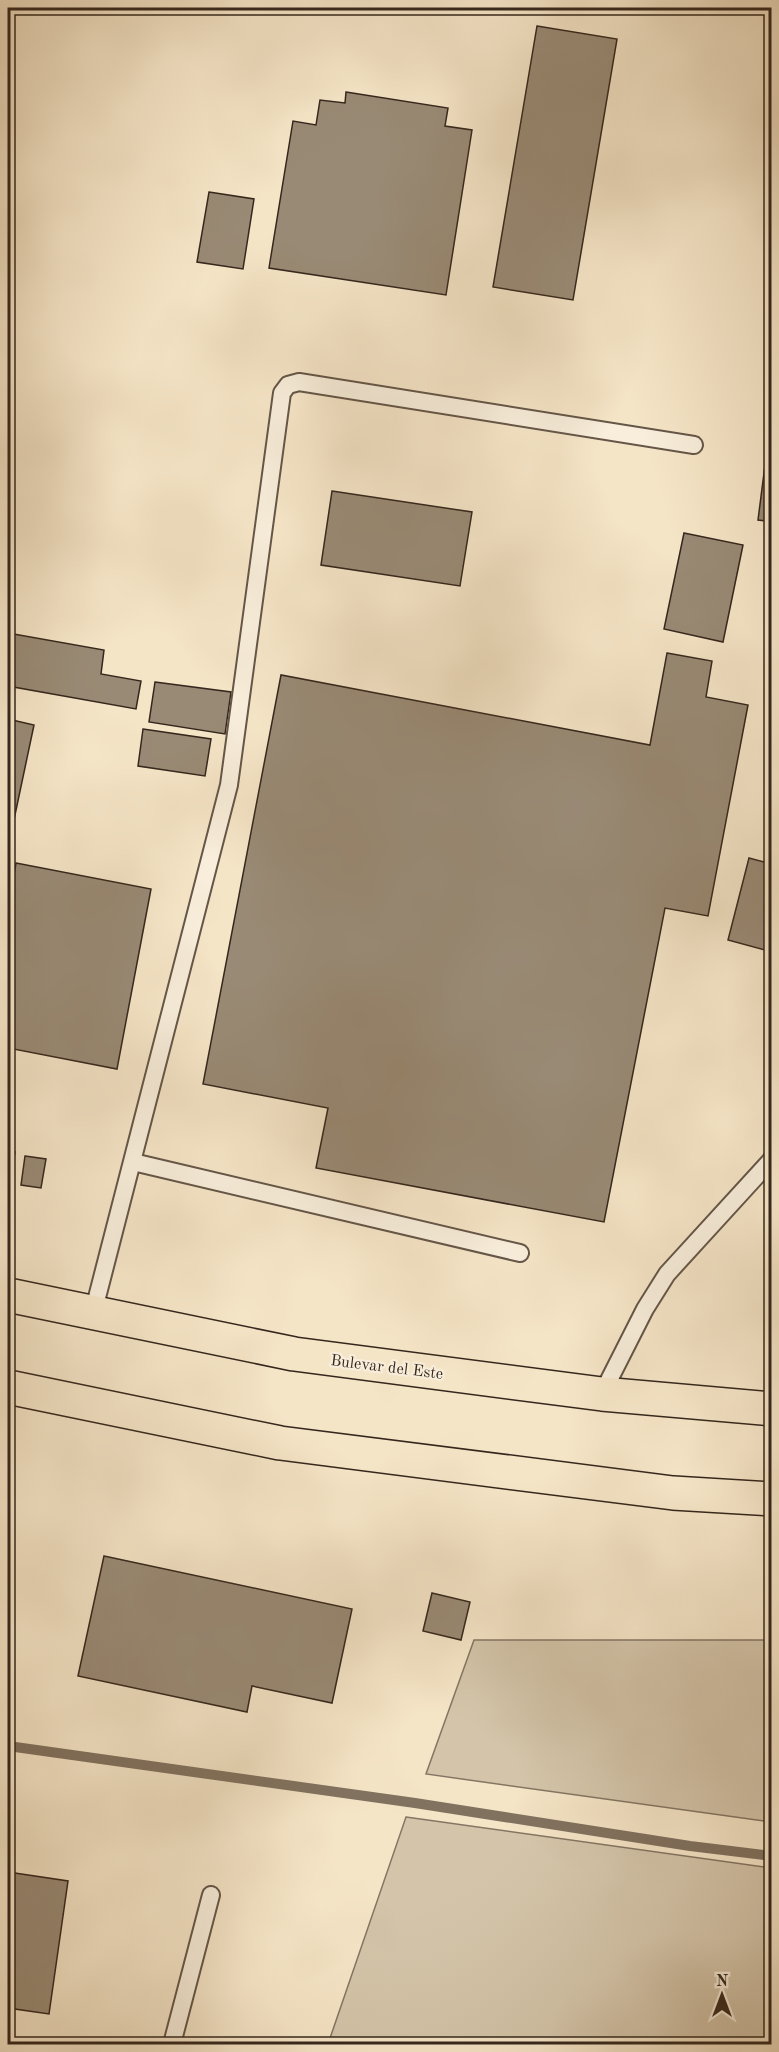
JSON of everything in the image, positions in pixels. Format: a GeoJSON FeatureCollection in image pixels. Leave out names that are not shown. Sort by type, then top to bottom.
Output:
{"type":"FeatureCollection","features":[{"type":"Feature","properties":{"kind":"highway","name":"Bulevar del Este"},"geometry":{"type":"LineString","coordinates":[[8,1295],[294,1354],[602,1394],[771,1409]]}},
{"type":"Feature","properties":{"kind":"highway"},"geometry":{"type":"LineString","coordinates":[[8,1387],[280,1443],[673,1493],[771,1499]]}},
{"type":"Feature","properties":{"kind":"lane"},"geometry":{"type":"LineString","coordinates":[[93,1313],[229,785],[282,393],[288,385],[299,382],[694,445]]}},
{"type":"Feature","properties":{"kind":"lane"},"geometry":{"type":"LineString","coordinates":[[602,1394],[645,1309],[667,1274],[771,1159]]}},
{"type":"Feature","properties":{"kind":"lane"},"geometry":{"type":"LineString","coordinates":[[133,1162],[520,1253]]}},
{"type":"Feature","properties":{"kind":"lane"},"geometry":{"type":"LineString","coordinates":[[172,2044],[211,1895]]}},
{"type":"Feature","properties":{"kind":"shaded area"},"geometry":{"type":"Polygon","coordinates":[[[474,1640],[771,1640],[771,1822],[426,1774],[474,1640]]]}},
{"type":"Feature","properties":{"kind":"shaded area"},"geometry":{"type":"Polygon","coordinates":[[[406,1817],[771,1868],[771,2044],[328,2044],[406,1817]]]}},
{"type":"Feature","properties":{"kind":"building"},"geometry":{"type":"Polygon","coordinates":[[[537,26],[617,39],[573,300],[493,287],[537,26]]]}},
{"type":"Feature","properties":{"kind":"building"},"geometry":{"type":"Polygon","coordinates":[[[346,92],[448,108],[445,126],[472,130],[446,295],[269,268],[293,121],[316,125],[320,100],[345,103],[346,92]]]}},
{"type":"Feature","properties":{"kind":"building"},"geometry":{"type":"Polygon","coordinates":[[[209,192],[254,199],[243,269],[197,262],[209,192]]]}},
{"type":"Feature","properties":{"kind":"building"},"geometry":{"type":"Polygon","coordinates":[[[772,410],[772,522],[758,520],[772,410]]]}},
{"type":"Feature","properties":{"kind":"building"},"geometry":{"type":"Polygon","coordinates":[[[332,491],[472,512],[460,586],[321,565],[332,491]]]}},
{"type":"Feature","properties":{"kind":"building"},"geometry":{"type":"Polygon","coordinates":[[[684,533],[743,545],[723,642],[664,629],[684,533]]]}},
{"type":"Feature","properties":{"kind":"building"},"geometry":{"type":"Polygon","coordinates":[[[8,633],[104,650],[101,674],[141,681],[136,709],[8,686],[8,633]]]}},
{"type":"Feature","properties":{"kind":"building"},"geometry":{"type":"Polygon","coordinates":[[[667,653],[712,661],[706,697],[748,705],[708,916],[665,908],[604,1222],[316,1168],[328,1108],[203,1084],[281,675],[650,745],[667,653]]]}},
{"type":"Feature","properties":{"kind":"building"},"geometry":{"type":"Polygon","coordinates":[[[155,682],[231,692],[225,734],[149,722],[155,682]]]}},
{"type":"Feature","properties":{"kind":"building"},"geometry":{"type":"Polygon","coordinates":[[[8,719],[34,725],[8,848],[8,719]]]}},
{"type":"Feature","properties":{"kind":"building"},"geometry":{"type":"Polygon","coordinates":[[[143,729],[211,739],[205,776],[138,766],[143,729]]]}},
{"type":"Feature","properties":{"kind":"building"},"geometry":{"type":"Polygon","coordinates":[[[749,858],[772,864],[772,952],[728,940],[749,858]]]}},
{"type":"Feature","properties":{"kind":"building"},"geometry":{"type":"Polygon","coordinates":[[[16,863],[151,889],[117,1069],[8,1048],[8,891],[11,892],[16,863]]]}},
{"type":"Feature","properties":{"kind":"building"},"geometry":{"type":"Polygon","coordinates":[[[8,1151],[15,1152],[9,1194],[8,1194],[8,1151]]]}},
{"type":"Feature","properties":{"kind":"building"},"geometry":{"type":"Polygon","coordinates":[[[25,1156],[46,1159],[41,1188],[21,1185],[25,1156]]]}},
{"type":"Feature","properties":{"kind":"building"},"geometry":{"type":"Polygon","coordinates":[[[104,1556],[352,1609],[332,1703],[252,1686],[247,1712],[78,1676],[104,1556]]]}},
{"type":"Feature","properties":{"kind":"building"},"geometry":{"type":"Polygon","coordinates":[[[432,1593],[470,1602],[461,1640],[423,1631],[432,1593]]]}},
{"type":"Feature","properties":{"kind":"building"},"geometry":{"type":"Polygon","coordinates":[[[8,1872],[68,1881],[49,2014],[8,2008],[8,1872]]]}},
{"type":"Feature","properties":{"kind":"waterway"},"geometry":{"type":"LineString","coordinates":[[8,1746],[772,1856]]}}]}
